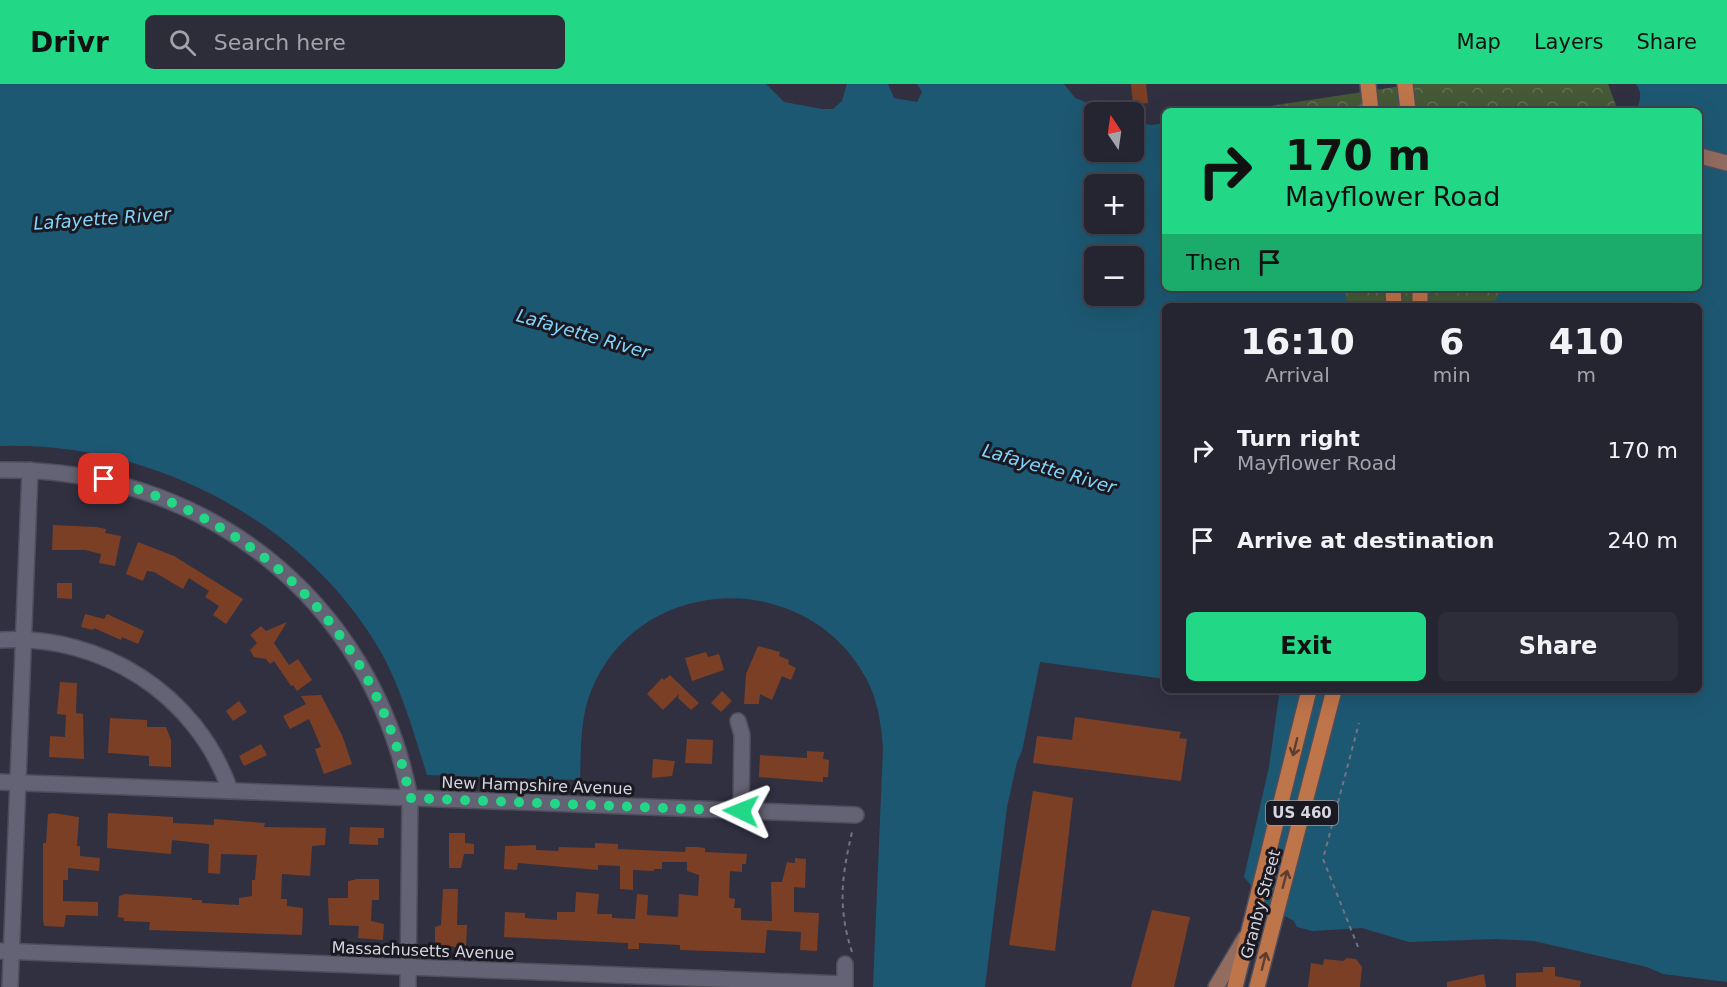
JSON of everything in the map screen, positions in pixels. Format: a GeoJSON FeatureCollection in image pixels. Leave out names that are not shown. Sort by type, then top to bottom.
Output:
{"type":"FeatureCollection","features":[{"type":"Feature","properties":{"kind":"main road"},"geometry":{"type":"LineString","coordinates":[[1366,108],[1368,84]]}},
{"type":"Feature","properties":{"kind":"main road"},"geometry":{"type":"LineString","coordinates":[[1405,84],[1408,108]]}},
{"type":"Feature","properties":{"kind":"main road","name":"Granby Street"},"geometry":{"type":"LineString","coordinates":[[1235,987],[1308,693]]}},
{"type":"Feature","properties":{"kind":"main road","name":"Granby Street"},"geometry":{"type":"LineString","coordinates":[[1257,987],[1333,693]]}},
{"type":"Feature","properties":{"kind":"street"},"geometry":{"type":"LineString","coordinates":[[1702,157],[1727,163]]}},
{"type":"Feature","properties":{"kind":"street"},"geometry":{"type":"LineString","coordinates":[[0,470],[30,470],[104,479],[139,489],[207,518],[263,555],[323,614],[365,673],[396,744],[410,798],[408,987]]}},
{"type":"Feature","properties":{"kind":"street"},"geometry":{"type":"LineString","coordinates":[[10,987],[6,951],[18,783],[30,470]]}},
{"type":"Feature","properties":{"kind":"street"},"geometry":{"type":"LineString","coordinates":[[0,640],[25,639],[52,642],[94,653],[152,684],[169,697],[199,729],[222,767],[230,790]]}},
{"type":"Feature","properties":{"kind":"street"},"geometry":{"type":"LineString","coordinates":[[738,721],[742,735],[741,811]]}},
{"type":"Feature","properties":{"kind":"street","name":"New Hampshire Avenue"},"geometry":{"type":"LineString","coordinates":[[0,782],[856,815]]}},
{"type":"Feature","properties":{"kind":"street"},"geometry":{"type":"LineString","coordinates":[[1216,987],[1250,930]]}},
{"type":"Feature","properties":{"kind":"street","name":"Massachusetts Avenue"},"geometry":{"type":"LineString","coordinates":[[6,951],[845,985],[849,961]]}},
{"type":"Feature","properties":{"kind":"path"},"geometry":{"type":"LineString","coordinates":[[1358,947],[1323,860],[1359,723]]}},
{"type":"Feature","properties":{"kind":"path"},"geometry":{"type":"LineString","coordinates":[[849,961],[841,884],[856,815]]}},
{"type":"Feature","properties":{"kind":"green space"},"geometry":{"type":"Polygon","coordinates":[[[1415,84],[1608,84],[1617,108],[1258,108],[1415,84]]]}},
{"type":"Feature","properties":{"kind":"green space"},"geometry":{"type":"Polygon","coordinates":[[[1333,291],[1511,291],[1502,303],[1334,303],[1333,291]]]}},
{"type":"Feature","properties":{"kind":"water","name":"Lafayette River"},"geometry":{"type":"Polygon","coordinates":[[[0,84],[766,84],[784,102],[833,109],[842,101],[847,84],[888,84],[894,98],[917,102],[922,92],[917,84],[1064,84],[1075,98],[1085,102],[1084,162],[1144,162],[1144,123],[1162,123],[1162,291],[1345,291],[1347,303],[1162,303],[1162,679],[1040,662],[1022,751],[1017,762],[1007,807],[985,987],[873,987],[883,748],[878,712],[866,678],[837,640],[800,614],[759,601],[716,599],[674,609],[636,631],[606,663],[586,707],[580,780],[427,775],[401,697],[381,652],[349,605],[310,563],[267,527],[218,498],[166,474],[112,458],[56,448],[0,446],[0,84]]]}},
{"type":"Feature","properties":{"kind":"water"},"geometry":{"type":"Polygon","coordinates":[[[1636,84],[1727,84],[1727,982],[1663,974],[1647,967],[1534,941],[1496,939],[1409,942],[1362,928],[1312,931],[1297,927],[1294,921],[1269,907],[1244,877],[1269,767],[1279,695],[1266,693],[1702,693],[1702,303],[1492,303],[1502,291],[1702,291],[1702,108],[1637,108],[1640,100],[1636,84]]]}},
{"type":"Feature","properties":{"kind":"building"},"geometry":{"type":"Polygon","coordinates":[[[1131,84],[1146,84],[1148,103],[1133,102],[1131,84]]]}},
{"type":"Feature","properties":{"kind":"building"},"geometry":{"type":"Polygon","coordinates":[[[53,525],[96,527],[106,529],[105,533],[121,536],[115,566],[99,563],[101,554],[85,550],[52,550],[53,525]]]}},
{"type":"Feature","properties":{"kind":"building"},"geometry":{"type":"Polygon","coordinates":[[[138,542],[174,556],[243,599],[226,624],[213,615],[219,606],[205,597],[209,591],[189,578],[183,589],[154,572],[147,571],[143,581],[126,574],[138,542]]]}},
{"type":"Feature","properties":{"kind":"building"},"geometry":{"type":"Polygon","coordinates":[[[57,583],[72,583],[72,599],[57,598],[57,583]]]}},
{"type":"Feature","properties":{"kind":"building"},"geometry":{"type":"Polygon","coordinates":[[[85,614],[104,619],[107,614],[144,631],[138,644],[122,637],[121,640],[94,628],[93,630],[81,627],[85,614]]]}},
{"type":"Feature","properties":{"kind":"building"},"geometry":{"type":"Polygon","coordinates":[[[287,622],[274,643],[289,665],[298,659],[312,680],[297,691],[274,661],[270,664],[266,659],[254,657],[250,650],[257,643],[250,635],[261,626],[266,631],[287,622]]]}},
{"type":"Feature","properties":{"kind":"building"},"geometry":{"type":"Polygon","coordinates":[[[758,646],[780,652],[779,656],[789,660],[788,664],[796,668],[791,680],[782,676],[772,700],[760,694],[759,704],[744,704],[746,674],[758,646]]]}},
{"type":"Feature","properties":{"kind":"building"},"geometry":{"type":"Polygon","coordinates":[[[706,652],[708,657],[719,654],[724,670],[692,681],[685,658],[706,652]]]}},
{"type":"Feature","properties":{"kind":"building"},"geometry":{"type":"Polygon","coordinates":[[[670,675],[699,703],[691,710],[678,698],[679,694],[663,710],[647,694],[662,678],[664,680],[670,675]]]}},
{"type":"Feature","properties":{"kind":"building"},"geometry":{"type":"Polygon","coordinates":[[[60,682],[77,683],[76,713],[83,714],[84,759],[49,757],[50,736],[65,737],[66,715],[57,714],[60,682]]]}},
{"type":"Feature","properties":{"kind":"building"},"geometry":{"type":"Polygon","coordinates":[[[722,691],[732,701],[721,712],[711,703],[722,691]]]}},
{"type":"Feature","properties":{"kind":"building"},"geometry":{"type":"Polygon","coordinates":[[[321,695],[342,735],[352,764],[324,774],[315,749],[321,747],[309,719],[290,729],[283,716],[306,704],[301,696],[321,695]]]}},
{"type":"Feature","properties":{"kind":"building"},"geometry":{"type":"Polygon","coordinates":[[[239,701],[247,712],[233,721],[226,711],[239,701]]]}},
{"type":"Feature","properties":{"kind":"building"},"geometry":{"type":"Polygon","coordinates":[[[1075,717],[1181,732],[1179,738],[1187,739],[1181,781],[1033,763],[1037,736],[1072,740],[1075,717]]]}},
{"type":"Feature","properties":{"kind":"building"},"geometry":{"type":"Polygon","coordinates":[[[110,718],[147,720],[147,727],[166,727],[171,740],[171,767],[149,766],[149,756],[108,753],[110,718]]]}},
{"type":"Feature","properties":{"kind":"building"},"geometry":{"type":"Polygon","coordinates":[[[687,739],[713,740],[712,764],[685,763],[687,739]]]}},
{"type":"Feature","properties":{"kind":"building"},"geometry":{"type":"Polygon","coordinates":[[[261,744],[267,755],[244,766],[239,756],[261,744]]]}},
{"type":"Feature","properties":{"kind":"building"},"geometry":{"type":"Polygon","coordinates":[[[807,751],[824,752],[823,759],[829,760],[828,777],[823,777],[823,782],[759,777],[760,755],[807,758],[807,751]]]}},
{"type":"Feature","properties":{"kind":"building"},"geometry":{"type":"Polygon","coordinates":[[[653,759],[675,761],[672,776],[652,778],[653,759]]]}},
{"type":"Feature","properties":{"kind":"building"},"geometry":{"type":"Polygon","coordinates":[[[1033,791],[1073,798],[1055,951],[1009,945],[1033,791]]]}},
{"type":"Feature","properties":{"kind":"building"},"geometry":{"type":"Polygon","coordinates":[[[108,813],[173,817],[173,823],[214,825],[214,819],[265,823],[264,827],[326,828],[325,845],[312,846],[310,876],[282,874],[281,899],[287,899],[287,906],[303,908],[302,935],[149,930],[150,922],[124,921],[124,918],[118,917],[119,896],[125,894],[192,898],[192,900],[202,900],[202,903],[239,905],[239,898],[252,896],[252,880],[255,880],[257,855],[221,854],[220,874],[208,873],[209,844],[172,840],[171,854],[107,848],[108,813]]]}},
{"type":"Feature","properties":{"kind":"building"},"geometry":{"type":"Polygon","coordinates":[[[48,814],[79,817],[77,846],[80,846],[80,856],[100,858],[99,871],[68,868],[68,880],[63,880],[63,901],[98,902],[98,916],[66,915],[64,927],[44,926],[43,920],[43,843],[46,843],[48,814]]]}},
{"type":"Feature","properties":{"kind":"building"},"geometry":{"type":"Polygon","coordinates":[[[350,827],[384,828],[384,838],[378,838],[378,845],[349,844],[350,827]]]}},
{"type":"Feature","properties":{"kind":"building"},"geometry":{"type":"Polygon","coordinates":[[[449,833],[465,833],[465,843],[474,844],[474,854],[464,854],[461,868],[449,868],[449,833]]]}},
{"type":"Feature","properties":{"kind":"building"},"geometry":{"type":"Polygon","coordinates":[[[595,843],[618,844],[618,849],[685,852],[686,847],[697,847],[705,848],[705,852],[747,854],[746,864],[742,864],[742,872],[730,871],[729,898],[735,899],[734,908],[741,908],[741,920],[772,921],[771,882],[782,882],[787,862],[795,863],[795,858],[806,859],[805,888],[794,887],[794,912],[819,913],[817,951],[800,950],[801,932],[767,930],[765,953],[680,950],[680,945],[639,943],[639,949],[628,949],[628,943],[504,937],[505,912],[525,913],[525,918],[557,920],[557,912],[575,912],[576,892],[599,894],[597,914],[612,914],[612,918],[635,919],[637,894],[648,895],[647,915],[678,917],[679,894],[698,896],[699,875],[687,871],[687,862],[662,862],[662,869],[654,869],[654,871],[633,870],[633,890],[620,889],[620,866],[598,865],[598,870],[518,863],[517,870],[504,869],[505,846],[536,845],[536,850],[558,851],[559,847],[595,848],[595,843]]]}},
{"type":"Feature","properties":{"kind":"building"},"geometry":{"type":"Polygon","coordinates":[[[379,879],[379,900],[372,900],[371,921],[384,924],[383,940],[358,938],[359,926],[329,925],[328,898],[348,898],[348,881],[379,879]]]}},
{"type":"Feature","properties":{"kind":"building"},"geometry":{"type":"Polygon","coordinates":[[[443,889],[458,889],[457,925],[467,925],[466,948],[435,945],[435,927],[441,925],[443,889]]]}},
{"type":"Feature","properties":{"kind":"building"},"geometry":{"type":"Polygon","coordinates":[[[1152,910],[1190,917],[1174,987],[1131,987],[1152,910]]]}},
{"type":"Feature","properties":{"kind":"building"},"geometry":{"type":"Polygon","coordinates":[[[1347,958],[1356,959],[1362,967],[1360,987],[1308,987],[1311,963],[1323,965],[1324,959],[1343,961],[1347,958]]]}},
{"type":"Feature","properties":{"kind":"building"},"geometry":{"type":"Polygon","coordinates":[[[1543,967],[1555,967],[1555,976],[1581,981],[1580,987],[1516,987],[1516,973],[1543,972],[1543,967]]]}},
{"type":"Feature","properties":{"kind":"building"},"geometry":{"type":"Polygon","coordinates":[[[1484,974],[1486,987],[1447,987],[1447,982],[1484,974]]]}},
{"type":"Feature","properties":{"kind":"route"},"geometry":{"type":"LineString","coordinates":[[104,479],[174,502],[207,518],[263,555],[292,580],[346,643],[365,673],[381,705],[396,744],[410,798],[741,811]]}}]}
